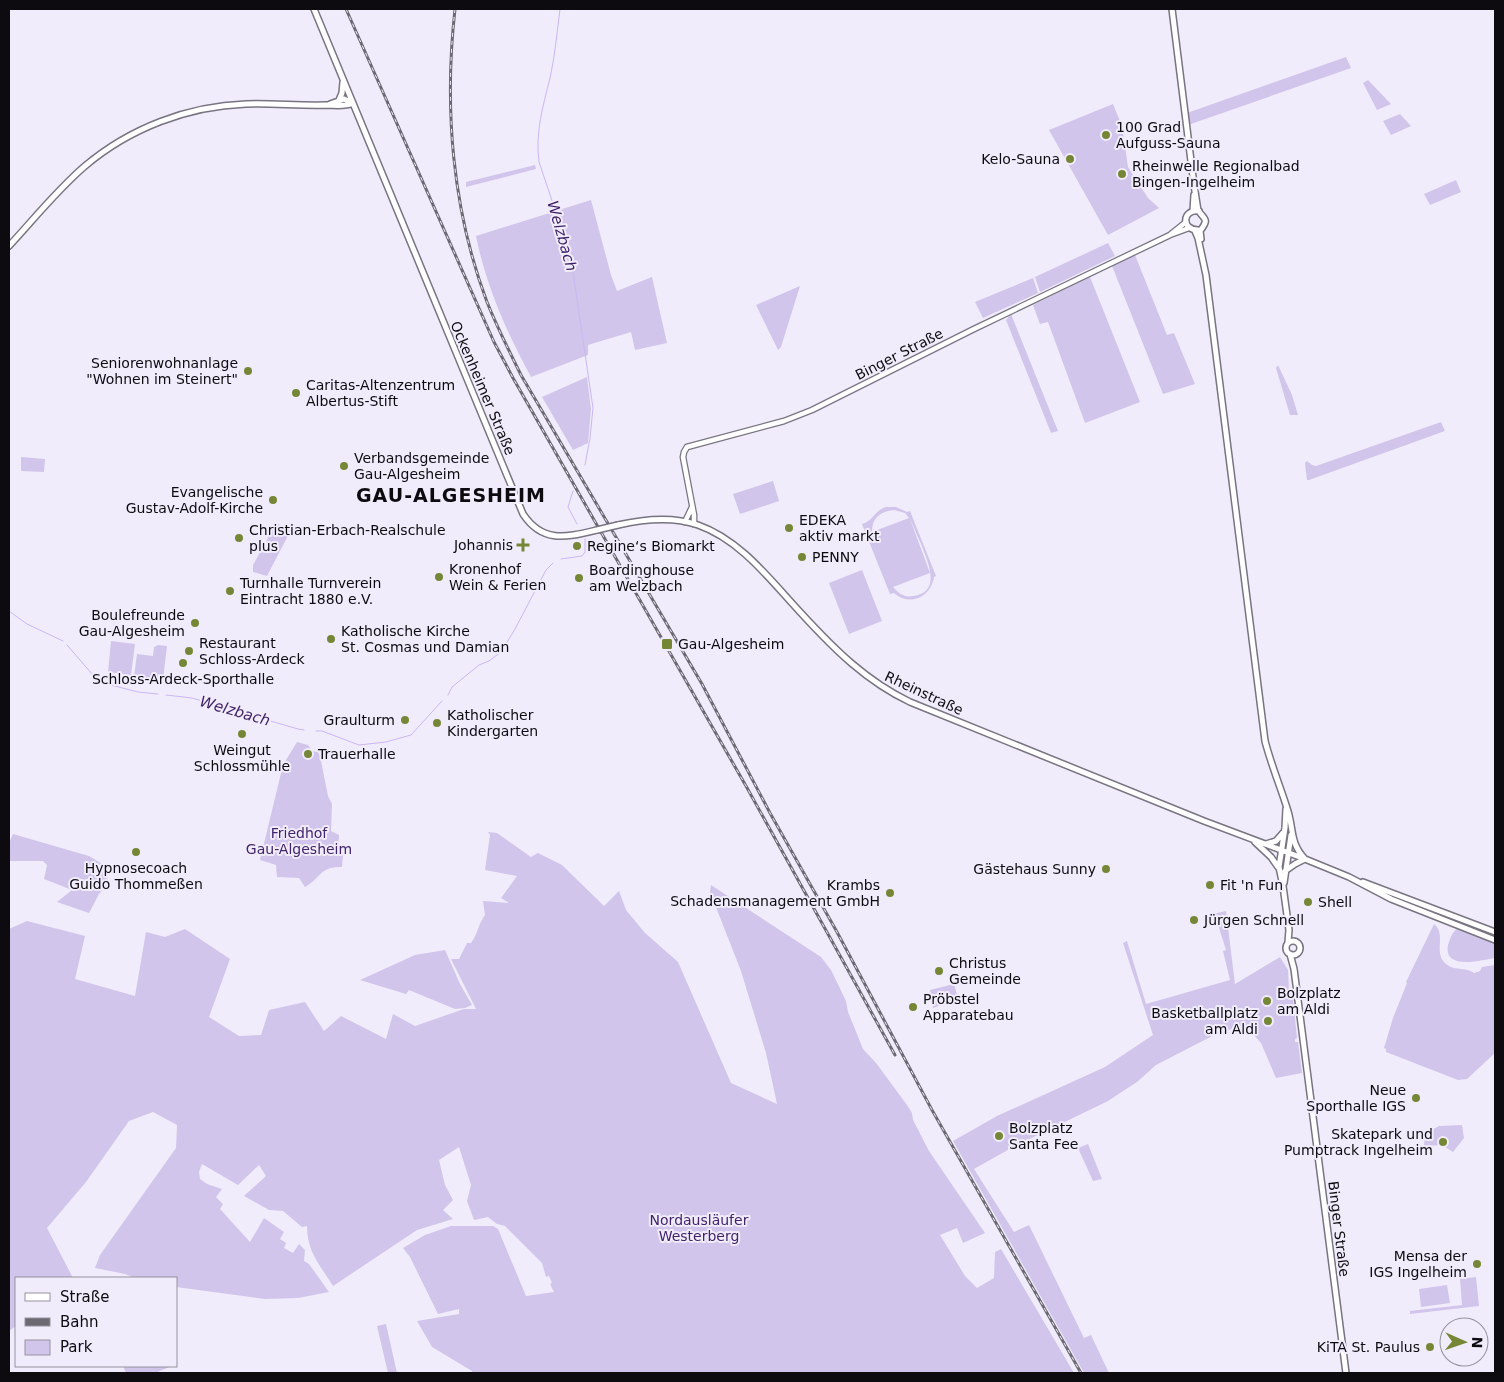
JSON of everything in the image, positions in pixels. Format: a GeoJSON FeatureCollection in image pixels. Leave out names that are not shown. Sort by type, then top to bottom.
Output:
{"type":"FeatureCollection","features":[{"type":"Feature","properties":{"kind":"main road","name":"Ockenheimer Straße"},"geometry":{"type":"LineString","coordinates":[[314,9],[523,514],[537,530],[551,535],[573,536],[597,530]]}},
{"type":"Feature","properties":{"kind":"main road"},"geometry":{"type":"LineString","coordinates":[[1172,9],[1196,211]]}},
{"type":"Feature","properties":{"kind":"main road"},"geometry":{"type":"LineString","coordinates":[[339,100],[342,93],[343,79]]}},
{"type":"Feature","properties":{"kind":"main road"},"geometry":{"type":"LineString","coordinates":[[324,105],[345,99],[353,103]]}},
{"type":"Feature","properties":{"kind":"main road"},"geometry":{"type":"LineString","coordinates":[[9,246],[86,165],[111,147],[146,128],[178,115],[222,106],[249,104],[345,105],[353,103]]}},
{"type":"Feature","properties":{"kind":"main road"},"geometry":{"type":"LineString","coordinates":[[1196,211],[1203,214],[1205,219],[1205,224],[1198,230],[1187,225],[1187,215],[1196,211]]}},
{"type":"Feature","properties":{"kind":"main road"},"geometry":{"type":"LineString","coordinates":[[1198,230],[1265,741],[1290,816],[1291,832],[1283,886]]}},
{"type":"Feature","properties":{"kind":"main road","name":"Rheinstraße"},"geometry":{"type":"LineString","coordinates":[[597,530],[658,519],[694,524],[721,536],[740,550],[768,577],[850,664],[869,679],[894,694],[931,712],[1348,877]]}},
{"type":"Feature","properties":{"kind":"main road"},"geometry":{"type":"LineString","coordinates":[[1284,799],[1285,828],[1280,850],[1279,867],[1289,930],[1288,942],[1295,940],[1289,930]]}},
{"type":"Feature","properties":{"kind":"main road"},"geometry":{"type":"LineString","coordinates":[[1265,844],[1279,838],[1285,828]]}},
{"type":"Feature","properties":{"kind":"main road"},"geometry":{"type":"LineString","coordinates":[[1285,871],[1305,859],[1296,846],[1291,832]]}},
{"type":"Feature","properties":{"kind":"main road"},"geometry":{"type":"LineString","coordinates":[[1251,839],[1279,867]]}},
{"type":"Feature","properties":{"kind":"main road"},"geometry":{"type":"LineString","coordinates":[[1348,877],[1495,932]]}},
{"type":"Feature","properties":{"kind":"main road"},"geometry":{"type":"LineString","coordinates":[[1348,877],[1391,899],[1495,940]]}},
{"type":"Feature","properties":{"kind":"main road","name":"Binger Straße"},"geometry":{"type":"LineString","coordinates":[[1294,969],[1297,954],[1300,951],[1299,943],[1295,940]]}},
{"type":"Feature","properties":{"kind":"main road","name":"Binger Straße"},"geometry":{"type":"LineString","coordinates":[[1288,942],[1286,949],[1290,954],[1294,969],[1346,1373]]}},
{"type":"Feature","properties":{"kind":"main road"},"geometry":{"type":"LineString","coordinates":[[1290,954],[1297,954]]}},
{"type":"Feature","properties":{"kind":"street","name":"Binger Straße"},"geometry":{"type":"LineString","coordinates":[[694,524],[683,457],[687,447],[784,421],[812,410],[1187,225]]}},
{"type":"Feature","properties":{"kind":"street"},"geometry":{"type":"LineString","coordinates":[[685,522],[692,506]]}},
{"type":"Feature","properties":{"kind":"green space"},"geometry":{"type":"Polygon","coordinates":[[[1346,57],[1351,68],[1188,125],[1187,113],[1346,57]]]}},
{"type":"Feature","properties":{"kind":"green space"},"geometry":{"type":"Polygon","coordinates":[[[1368,80],[1391,104],[1377,110],[1363,83],[1368,80]]]}},
{"type":"Feature","properties":{"kind":"green space"},"geometry":{"type":"Polygon","coordinates":[[[1113,104],[1122,126],[1128,167],[1148,198],[1159,208],[1108,235],[1049,130],[1113,104]]]}},
{"type":"Feature","properties":{"kind":"green space"},"geometry":{"type":"Polygon","coordinates":[[[1400,114],[1411,126],[1391,135],[1383,121],[1400,114]]]}},
{"type":"Feature","properties":{"kind":"green space"},"geometry":{"type":"Polygon","coordinates":[[[535,165],[536,169],[466,187],[466,182],[535,165]]]}},
{"type":"Feature","properties":{"kind":"green space"},"geometry":{"type":"Polygon","coordinates":[[[1456,180],[1461,192],[1430,205],[1424,194],[1456,180]]]}},
{"type":"Feature","properties":{"kind":"green space"},"geometry":{"type":"Polygon","coordinates":[[[591,200],[617,291],[652,277],[667,343],[635,350],[631,332],[588,345],[588,355],[531,377],[498,309],[485,273],[476,236],[591,200]]]}},
{"type":"Feature","properties":{"kind":"green space"},"geometry":{"type":"Polygon","coordinates":[[[1108,243],[1115,256],[1040,292],[1035,277],[1108,243]]]}},
{"type":"Feature","properties":{"kind":"green space"},"geometry":{"type":"Polygon","coordinates":[[[1135,255],[1167,335],[1174,333],[1195,384],[1163,394],[1112,266],[1135,255]]]}},
{"type":"Feature","properties":{"kind":"green space"},"geometry":{"type":"Polygon","coordinates":[[[1090,277],[1140,402],[1085,423],[1048,322],[1040,324],[1033,305],[1090,277]]]}},
{"type":"Feature","properties":{"kind":"green space"},"geometry":{"type":"Polygon","coordinates":[[[1033,278],[1038,293],[983,318],[975,302],[1033,278]]]}},
{"type":"Feature","properties":{"kind":"green space"},"geometry":{"type":"Polygon","coordinates":[[[800,286],[781,347],[778,350],[756,305],[800,286]]]}},
{"type":"Feature","properties":{"kind":"green space"},"geometry":{"type":"Polygon","coordinates":[[[1011,314],[1058,431],[1051,433],[1006,320],[1011,314]]]}},
{"type":"Feature","properties":{"kind":"green space"},"geometry":{"type":"Polygon","coordinates":[[[1278,365],[1292,395],[1298,415],[1290,415],[1276,368],[1278,365]]]}},
{"type":"Feature","properties":{"kind":"green space"},"geometry":{"type":"Polygon","coordinates":[[[587,377],[591,409],[588,443],[573,450],[542,397],[587,377]]]}},
{"type":"Feature","properties":{"kind":"green space"},"geometry":{"type":"Polygon","coordinates":[[[1441,422],[1445,431],[1307,480],[1305,463],[1307,461],[1316,466],[1441,422]]]}},
{"type":"Feature","properties":{"kind":"green space"},"geometry":{"type":"Polygon","coordinates":[[[21,457],[45,459],[44,472],[21,471],[21,457]]]}},
{"type":"Feature","properties":{"kind":"green space"},"geometry":{"type":"Polygon","coordinates":[[[773,481],[779,501],[740,514],[733,494],[773,481]]]}},
{"type":"Feature","properties":{"kind":"green space"},"geometry":{"type":"Polygon","coordinates":[[[886,507],[896,507],[907,512],[910,511],[936,576],[929,590],[919,598],[907,599],[894,593],[890,594],[862,524],[869,521],[886,507]],[[894,510],[881,514],[873,523],[872,532],[909,518],[905,513],[894,510]],[[910,519],[930,572],[929,566],[910,519]],[[930,574],[893,587],[907,596],[922,593],[928,588],[930,574]]]}},
{"type":"Feature","properties":{"kind":"green space"},"geometry":{"type":"Polygon","coordinates":[[[276,523],[291,530],[267,576],[253,572],[253,565],[276,523]]]}},
{"type":"Feature","properties":{"kind":"green space"},"geometry":{"type":"Polygon","coordinates":[[[862,570],[882,621],[849,634],[829,583],[862,570]]]}},
{"type":"Feature","properties":{"kind":"green space"},"geometry":{"type":"Polygon","coordinates":[[[111,641],[135,644],[131,675],[108,672],[111,641]]]}},
{"type":"Feature","properties":{"kind":"green space"},"geometry":{"type":"Polygon","coordinates":[[[158,645],[167,646],[163,680],[134,677],[137,654],[153,656],[154,647],[158,645]]]}},
{"type":"Feature","properties":{"kind":"green space","name":"Friedhof Gau-Algesheim"},"geometry":{"type":"Polygon","coordinates":[[[297,742],[308,745],[312,751],[318,752],[320,756],[328,796],[332,804],[331,831],[339,835],[338,854],[343,855],[342,867],[329,868],[305,887],[299,878],[277,877],[276,865],[260,860],[283,765],[297,742]]]}},
{"type":"Feature","properties":{"kind":"green space","name":"Nordausläufer Westerberg"},"geometry":{"type":"Polygon","coordinates":[[[488,832],[497,833],[531,857],[538,853],[562,865],[604,906],[619,891],[626,910],[645,933],[678,962],[731,1083],[777,1104],[766,1053],[741,971],[710,892],[711,885],[821,957],[831,970],[846,1001],[848,1012],[863,1049],[876,1063],[907,1105],[929,1151],[985,1233],[963,1243],[957,1228],[940,1235],[965,1276],[977,1288],[994,1278],[995,1252],[1001,1249],[1074,1373],[472,1373],[472,1371],[432,1347],[417,1321],[459,1314],[459,1309],[438,1314],[410,1257],[403,1248],[425,1235],[451,1226],[493,1226],[498,1229],[526,1296],[554,1292],[549,1276],[546,1277],[542,1263],[505,1226],[497,1224],[488,1217],[474,1220],[467,1201],[471,1185],[459,1147],[439,1160],[445,1185],[453,1200],[443,1210],[453,1219],[417,1230],[333,1286],[312,1251],[307,1226],[302,1227],[283,1211],[269,1210],[244,1196],[266,1176],[259,1165],[238,1185],[202,1164],[199,1172],[200,1179],[207,1184],[222,1189],[216,1197],[223,1204],[220,1209],[250,1242],[264,1218],[284,1232],[280,1239],[286,1243],[284,1248],[293,1253],[299,1244],[305,1250],[304,1261],[309,1264],[329,1292],[298,1298],[265,1299],[178,1287],[178,1277],[132,1277],[95,1268],[100,1255],[176,1148],[177,1125],[153,1112],[129,1121],[86,1182],[47,1228],[72,1277],[15,1277],[15,1327],[9,1331],[9,929],[27,921],[85,936],[75,979],[135,996],[146,932],[165,937],[185,929],[230,959],[209,1017],[239,1036],[261,1035],[269,1010],[305,1002],[324,1031],[341,1016],[386,1039],[393,1014],[415,1026],[464,1009],[476,1009],[451,959],[459,959],[467,943],[471,943],[473,940],[485,915],[483,901],[509,903],[501,898],[517,876],[485,870],[490,835],[488,832]]]}},
{"type":"Feature","properties":{"kind":"green space"},"geometry":{"type":"Polygon","coordinates":[[[13,834],[89,856],[109,868],[106,886],[99,894],[89,913],[57,902],[72,890],[44,879],[47,865],[43,861],[9,861],[9,843],[13,834]]]}},
{"type":"Feature","properties":{"kind":"green space"},"geometry":{"type":"Polygon","coordinates":[[[1226,911],[1235,984],[1280,957],[1288,970],[1289,989],[1293,998],[1297,1038],[1295,1042],[1298,1042],[1302,1073],[1276,1078],[1261,1043],[1245,1025],[1218,1033],[1156,1065],[1137,1082],[1108,1101],[1013,1147],[974,1169],[1014,1232],[1029,1225],[1084,1338],[1091,1335],[1109,1373],[1084,1373],[953,1141],[997,1116],[1105,1067],[1153,1035],[1123,943],[1127,941],[1146,1004],[1230,980],[1223,951],[1226,950],[1213,914],[1226,911]]]}},
{"type":"Feature","properties":{"kind":"green space"},"geometry":{"type":"Polygon","coordinates":[[[1434,924],[1440,933],[1440,954],[1448,966],[1474,973],[1480,971],[1482,967],[1495,965],[1495,1053],[1467,1079],[1458,1080],[1386,1052],[1384,1048],[1406,982],[1434,924]]]}},
{"type":"Feature","properties":{"kind":"green space"},"geometry":{"type":"Polygon","coordinates":[[[1457,929],[1495,943],[1495,958],[1465,962],[1451,958],[1448,953],[1448,945],[1452,934],[1457,929]]]}},
{"type":"Feature","properties":{"kind":"green space"},"geometry":{"type":"Polygon","coordinates":[[[445,950],[460,984],[472,1005],[465,1008],[455,1009],[409,990],[406,994],[360,980],[415,955],[445,950]]]}},
{"type":"Feature","properties":{"kind":"green space"},"geometry":{"type":"Polygon","coordinates":[[[954,984],[958,998],[933,1008],[930,990],[954,984]]]}},
{"type":"Feature","properties":{"kind":"green space","name":"Skatepark und Pumptrack Ingelheim"},"geometry":{"type":"Polygon","coordinates":[[[1462,1125],[1464,1138],[1453,1152],[1442,1145],[1424,1146],[1425,1134],[1439,1126],[1462,1125]]]}},
{"type":"Feature","properties":{"kind":"green space"},"geometry":{"type":"Polygon","coordinates":[[[1088,1144],[1102,1179],[1093,1181],[1078,1148],[1088,1144]]]}},
{"type":"Feature","properties":{"kind":"green space"},"geometry":{"type":"Polygon","coordinates":[[[1476,1277],[1479,1306],[1410,1314],[1410,1311],[1462,1305],[1460,1279],[1476,1277]]]}},
{"type":"Feature","properties":{"kind":"green space"},"geometry":{"type":"Polygon","coordinates":[[[1447,1285],[1450,1303],[1421,1307],[1419,1289],[1447,1285]]]}},
{"type":"Feature","properties":{"kind":"green space"},"geometry":{"type":"Polygon","coordinates":[[[386,1324],[397,1373],[388,1373],[377,1326],[386,1324]]]}},
{"type":"Feature","properties":{"kind":"green space"},"geometry":{"type":"Polygon","coordinates":[[[123,1367],[170,1367],[155,1373],[126,1373],[123,1367]]]}},
{"type":"Feature","properties":{"kind":"waterway","name":"Welzbach"},"geometry":{"type":"LineString","coordinates":[[560,9],[550,78],[540,120],[538,151],[539,162],[572,265],[593,408],[585,465]]}},
{"type":"Feature","properties":{"kind":"waterway","name":"Welzbach"},"geometry":{"type":"LineString","coordinates":[[573,491],[568,507],[577,524]]}},
{"type":"Feature","properties":{"kind":"waterway","name":"Welzbach"},"geometry":{"type":"LineString","coordinates":[[561,559],[582,556],[585,552],[585,539]]}},
{"type":"Feature","properties":{"kind":"waterway","name":"Welzbach"},"geometry":{"type":"LineString","coordinates":[[448,695],[452,687],[479,665],[489,661],[501,652],[546,570],[553,563]]}},
{"type":"Feature","properties":{"kind":"waterway","name":"Welzbach"},"geometry":{"type":"LineString","coordinates":[[9,611],[27,624],[63,641]]}},
{"type":"Feature","properties":{"kind":"waterway","name":"Welzbach"},"geometry":{"type":"LineString","coordinates":[[67,645],[99,682],[138,692],[158,694]]}},
{"type":"Feature","properties":{"kind":"waterway","name":"Welzbach"},"geometry":{"type":"LineString","coordinates":[[166,695],[192,698],[304,730]]}},
{"type":"Feature","properties":{"kind":"waterway","name":"Welzbach"},"geometry":{"type":"LineString","coordinates":[[316,731],[322,731],[359,745],[386,742],[411,735],[442,701]]}},
{"type":"Feature","properties":{"kind":"railway"},"geometry":{"type":"LineString","coordinates":[[346,9],[494,342],[746,786],[895,1055]]}},
{"type":"Feature","properties":{"kind":"railway"},"geometry":{"type":"LineString","coordinates":[[455,9],[450,83],[451,120],[459,194],[475,267],[499,330],[521,375],[702,684],[932,1110],[1081,1373]]}},
{"type":"Feature","properties":{"kind":"place","name":"100 Grad Aufguss-Sauna"},"geometry":{"type":"Point","coordinates":[1106,135]}},
{"type":"Feature","properties":{"kind":"place","name":"Kelo-Sauna"},"geometry":{"type":"Point","coordinates":[1070,159]}},
{"type":"Feature","properties":{"kind":"place","name":"Rheinwelle Regionalbad Bingen-Ingelheim"},"geometry":{"type":"Point","coordinates":[1122,174]}},
{"type":"Feature","properties":{"kind":"place","name":"Seniorenwohnanlage \"Wohnen im Steinert\""},"geometry":{"type":"Point","coordinates":[248,371]}},
{"type":"Feature","properties":{"kind":"place","name":"Caritas-Altenzentrum Albertus-Stift"},"geometry":{"type":"Point","coordinates":[296,393]}},
{"type":"Feature","properties":{"kind":"place","name":"Verbandsgemeinde Gau-Algesheim"},"geometry":{"type":"Point","coordinates":[344,466]}},
{"type":"Feature","properties":{"kind":"place","name":"Evangelische Gustav-Adolf-Kirche"},"geometry":{"type":"Point","coordinates":[273,500]}},
{"type":"Feature","properties":{"kind":"place","name":"EDEKA aktiv markt"},"geometry":{"type":"Point","coordinates":[789,528]}},
{"type":"Feature","properties":{"kind":"place","name":"Christian-Erbach-Realschule plus"},"geometry":{"type":"Point","coordinates":[239,538]}},
{"type":"Feature","properties":{"kind":"place","name":"Johannis"},"geometry":{"type":"Point","coordinates":[523,545]}},
{"type":"Feature","properties":{"kind":"place","name":"Regine‘s Biomarkt"},"geometry":{"type":"Point","coordinates":[577,546]}},
{"type":"Feature","properties":{"kind":"place","name":"PENNY"},"geometry":{"type":"Point","coordinates":[802,557]}},
{"type":"Feature","properties":{"kind":"place","name":"Kronenhof Wein & Ferien"},"geometry":{"type":"Point","coordinates":[439,577]}},
{"type":"Feature","properties":{"kind":"place","name":"Boardinghouse am Welzbach"},"geometry":{"type":"Point","coordinates":[579,578]}},
{"type":"Feature","properties":{"kind":"place","name":"Turnhalle Turnverein Eintracht 1880 e.V."},"geometry":{"type":"Point","coordinates":[230,591]}},
{"type":"Feature","properties":{"kind":"place","name":"Boulefreunde Gau-Algesheim"},"geometry":{"type":"Point","coordinates":[195,623]}},
{"type":"Feature","properties":{"kind":"place","name":"Katholische Kirche St. Cosmas und Damian"},"geometry":{"type":"Point","coordinates":[331,639]}},
{"type":"Feature","properties":{"kind":"place","name":"Gau-Algesheim"},"geometry":{"type":"Point","coordinates":[667,644]}},
{"type":"Feature","properties":{"kind":"place","name":"Restaurant Schloss-Ardeck"},"geometry":{"type":"Point","coordinates":[189,651]}},
{"type":"Feature","properties":{"kind":"place","name":"Schloss-Ardeck-Sporthalle"},"geometry":{"type":"Point","coordinates":[183,663]}},
{"type":"Feature","properties":{"kind":"place","name":"Graulturm"},"geometry":{"type":"Point","coordinates":[405,720]}},
{"type":"Feature","properties":{"kind":"place","name":"Katholischer Kindergarten"},"geometry":{"type":"Point","coordinates":[437,723]}},
{"type":"Feature","properties":{"kind":"place","name":"Weingut Schlossmühle"},"geometry":{"type":"Point","coordinates":[242,734]}},
{"type":"Feature","properties":{"kind":"place","name":"Trauerhalle"},"geometry":{"type":"Point","coordinates":[308,754]}},
{"type":"Feature","properties":{"kind":"place","name":"Hypnosecoach Guido Thommeßen"},"geometry":{"type":"Point","coordinates":[136,852]}},
{"type":"Feature","properties":{"kind":"place","name":"Gästehaus Sunny"},"geometry":{"type":"Point","coordinates":[1106,869]}},
{"type":"Feature","properties":{"kind":"place","name":"Fit 'n Fun"},"geometry":{"type":"Point","coordinates":[1210,885]}},
{"type":"Feature","properties":{"kind":"place","name":"Krambs Schadensmanagement GmbH"},"geometry":{"type":"Point","coordinates":[890,893]}},
{"type":"Feature","properties":{"kind":"place","name":"Shell"},"geometry":{"type":"Point","coordinates":[1308,902]}},
{"type":"Feature","properties":{"kind":"place","name":"Jürgen Schnell"},"geometry":{"type":"Point","coordinates":[1194,920]}},
{"type":"Feature","properties":{"kind":"place","name":"Christus Gemeinde"},"geometry":{"type":"Point","coordinates":[939,971]}},
{"type":"Feature","properties":{"kind":"place","name":"Bolzplatz am Aldi"},"geometry":{"type":"Point","coordinates":[1267,1001]}},
{"type":"Feature","properties":{"kind":"place","name":"Pröbstel Apparatebau"},"geometry":{"type":"Point","coordinates":[913,1007]}},
{"type":"Feature","properties":{"kind":"place","name":"Basketballplatz am Aldi"},"geometry":{"type":"Point","coordinates":[1268,1021]}},
{"type":"Feature","properties":{"kind":"place","name":"Neue Sporthalle IGS"},"geometry":{"type":"Point","coordinates":[1416,1098]}},
{"type":"Feature","properties":{"kind":"place","name":"Bolzplatz Santa Fee"},"geometry":{"type":"Point","coordinates":[999,1136]}},
{"type":"Feature","properties":{"kind":"place","name":"Skatepark und Pumptrack Ingelheim"},"geometry":{"type":"Point","coordinates":[1443,1142]}},
{"type":"Feature","properties":{"kind":"place","name":"Mensa der IGS Ingelheim"},"geometry":{"type":"Point","coordinates":[1477,1264]}},
{"type":"Feature","properties":{"kind":"place","name":"KiTA St. Paulus"},"geometry":{"type":"Point","coordinates":[1430,1347]}},
{"type":"Feature","properties":{"kind":"district","name":"GAU-ALGESHEIM"},"geometry":{"type":"Point","coordinates":[451,495]}}]}
